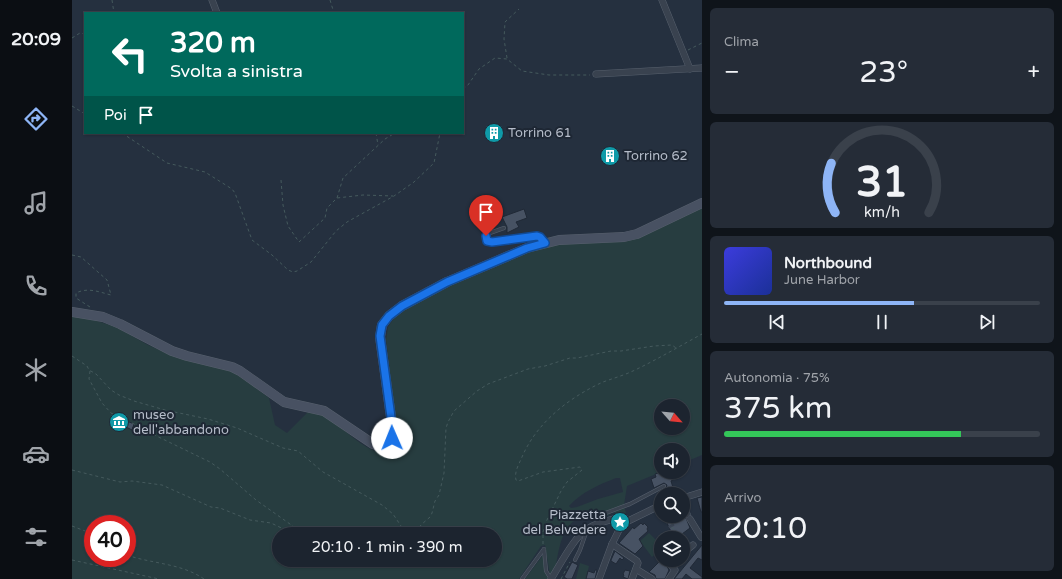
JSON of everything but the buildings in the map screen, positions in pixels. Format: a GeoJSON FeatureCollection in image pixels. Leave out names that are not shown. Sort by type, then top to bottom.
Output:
{"type":"FeatureCollection","features":[{"type":"Feature","properties":{"kind":"street"},"geometry":{"type":"LineString","coordinates":[[212,0],[217,12]]}},
{"type":"Feature","properties":{"kind":"street"},"geometry":{"type":"LineString","coordinates":[[662,0],[690,69]]}},
{"type":"Feature","properties":{"kind":"street"},"geometry":{"type":"LineString","coordinates":[[596,74],[702,68]]}},
{"type":"Feature","properties":{"kind":"street"},"geometry":{"type":"LineString","coordinates":[[72,312],[103,317],[120,324],[172,351],[232,367],[284,402],[324,411],[373,444],[379,446],[385,445],[392,438],[393,432],[380,336],[382,325],[389,316],[402,306],[447,282],[527,248],[545,243],[575,238],[624,237],[637,234],[702,203]]}},
{"type":"Feature","properties":{"kind":"street"},"geometry":{"type":"LineString","coordinates":[[690,496],[702,492]]}},
{"type":"Feature","properties":{"kind":"street"},"geometry":{"type":"LineString","coordinates":[[599,579],[612,544],[622,524],[654,509]]}},
{"type":"Feature","properties":{"kind":"street"},"geometry":{"type":"LineString","coordinates":[[551,579],[576,540],[588,529],[597,524],[614,519],[622,524]]}},
{"type":"Feature","properties":{"kind":"street"},"geometry":{"type":"LineString","coordinates":[[690,522],[694,544]]}},
{"type":"Feature","properties":{"kind":"street"},"geometry":{"type":"LineString","coordinates":[[612,544],[637,561],[638,563],[632,579]]}},
{"type":"Feature","properties":{"kind":"street"},"geometry":{"type":"LineString","coordinates":[[669,579],[675,570],[672,567]]}},
{"type":"Feature","properties":{"kind":"street"},"geometry":{"type":"LineString","coordinates":[[636,569],[652,579]]}},
{"type":"Feature","properties":{"kind":"lane"},"geometry":{"type":"LineString","coordinates":[[504,228],[487,234],[485,239],[492,242],[537,236],[540,237],[545,243]]}},
{"type":"Feature","properties":{"kind":"lane"},"geometry":{"type":"LineString","coordinates":[[597,524],[598,519],[603,514],[630,504],[664,486]]}},
{"type":"Feature","properties":{"kind":"lane"},"geometry":{"type":"LineString","coordinates":[[575,560],[588,529]]}},
{"type":"Feature","properties":{"kind":"lane"},"geometry":{"type":"LineString","coordinates":[[544,549],[546,571],[551,579]]}},
{"type":"Feature","properties":{"kind":"lane"},"geometry":{"type":"LineString","coordinates":[[522,579],[544,549]]}},
{"type":"Feature","properties":{"kind":"path"},"geometry":{"type":"LineString","coordinates":[[112,0],[114,12]]}},
{"type":"Feature","properties":{"kind":"path"},"geometry":{"type":"LineString","coordinates":[[330,0],[334,12]]}},
{"type":"Feature","properties":{"kind":"path"},"geometry":{"type":"LineString","coordinates":[[507,59],[504,39],[505,22],[520,9]]}},
{"type":"Feature","properties":{"kind":"path"},"geometry":{"type":"LineString","coordinates":[[72,38],[80,34],[84,34]]}},
{"type":"Feature","properties":{"kind":"path"},"geometry":{"type":"LineString","coordinates":[[683,53],[702,43]]}},
{"type":"Feature","properties":{"kind":"path"},"geometry":{"type":"LineString","coordinates":[[464,88],[479,69],[495,58],[507,59],[522,71],[549,75],[567,74],[582,76],[596,74]]}},
{"type":"Feature","properties":{"kind":"path"},"geometry":{"type":"LineString","coordinates":[[72,106],[84,113]]}},
{"type":"Feature","properties":{"kind":"path"},"geometry":{"type":"LineString","coordinates":[[124,134],[167,163],[205,172],[232,188],[252,240],[272,255],[288,270],[293,272],[311,262],[336,230],[347,222],[394,196],[414,182],[434,163],[440,134]]}},
{"type":"Feature","properties":{"kind":"path"},"geometry":{"type":"LineString","coordinates":[[376,134],[378,146]]}},
{"type":"Feature","properties":{"kind":"path"},"geometry":{"type":"LineString","coordinates":[[281,180],[283,205],[288,226],[299,242],[325,218],[327,208],[337,198],[343,178],[378,146],[394,134]]}},
{"type":"Feature","properties":{"kind":"path"},"geometry":{"type":"LineString","coordinates":[[337,198],[363,195],[394,196]]}},
{"type":"Feature","properties":{"kind":"path"},"geometry":{"type":"LineString","coordinates":[[72,255],[81,257],[107,280],[111,295],[93,290],[82,290],[76,293],[76,298],[95,309]]}},
{"type":"Feature","properties":{"kind":"path"},"geometry":{"type":"LineString","coordinates":[[544,549],[543,532],[550,512],[567,482],[582,470],[580,467],[563,468],[543,472],[518,481],[516,480],[518,466],[526,447],[535,434],[546,420],[576,397],[604,382],[635,370],[702,334]]}},
{"type":"Feature","properties":{"kind":"path"},"geometry":{"type":"LineString","coordinates":[[72,356],[86,366],[90,373],[89,379],[102,403],[111,413],[210,462],[256,500],[294,527]]}},
{"type":"Feature","properties":{"kind":"path"},"geometry":{"type":"LineString","coordinates":[[72,470],[120,482],[132,481],[162,485],[211,506],[253,521],[271,523],[279,527]]}},
{"type":"Feature","properties":{"kind":"path"},"geometry":{"type":"LineString","coordinates":[[72,526],[84,531]]}},
{"type":"Feature","properties":{"kind":"path"},"geometry":{"type":"LineString","coordinates":[[136,557],[177,567],[192,572],[204,579]]}},
{"type":"Feature","properties":{"kind":"path"},"geometry":{"type":"LineString","coordinates":[[72,560],[159,579]]}},
{"type":"Feature","properties":{"kind":"path"},"geometry":{"type":"LineString","coordinates":[[561,579],[572,560],[575,560]]}},
{"type":"Feature","properties":{"kind":"green space"},"geometry":{"type":"Polygon","coordinates":[[[702,206],[702,455],[690,460],[690,443],[654,443],[654,475],[627,486],[624,505],[626,513],[619,516],[613,512],[602,520],[600,515],[596,514],[590,517],[586,514],[576,520],[565,531],[561,542],[555,572],[550,575],[545,545],[541,546],[519,579],[72,579],[72,316],[94,320],[116,327],[148,345],[178,358],[234,372],[269,398],[275,425],[287,433],[309,411],[327,417],[363,445],[379,452],[387,453],[396,445],[398,439],[386,340],[388,327],[394,318],[409,307],[435,292],[480,271],[519,255],[562,243],[635,239],[702,206]],[[616,478],[585,493],[569,506],[571,508],[577,507],[623,492],[620,478],[616,478]]]}},
{"type":"Feature","properties":{"kind":"green space"},"geometry":{"type":"Polygon","coordinates":[[[649,533],[654,538],[654,555],[652,557],[640,541],[649,533]]]}},
{"type":"Feature","properties":{"kind":"green space"},"geometry":{"type":"Polygon","coordinates":[[[543,555],[548,579],[525,579],[543,555]]]}},
{"type":"Feature","properties":{"kind":"green space"},"geometry":{"type":"Polygon","coordinates":[[[580,563],[589,566],[586,579],[576,579],[580,563]]]}},
{"type":"Feature","properties":{"kind":"tunnel"},"geometry":{"type":"LineString","coordinates":[[670,523],[672,527]]}},
{"type":"Feature","properties":{"kind":"place","name":"Torrino 61"},"geometry":{"type":"Point","coordinates":[494,133]}},
{"type":"Feature","properties":{"kind":"place","name":"Torrino 62"},"geometry":{"type":"Point","coordinates":[610,156]}},
{"type":"Feature","properties":{"kind":"place","name":"museo dell'abbandono"},"geometry":{"type":"Point","coordinates":[119,422]}},
{"type":"Feature","properties":{"kind":"place","name":"Piazzetta del Belvedere"},"geometry":{"type":"Point","coordinates":[620,522]}},
{"type":"Feature","properties":{"kind":"route"},"geometry":{"type":"LineString","coordinates":[[392,438],[393,432],[380,336],[382,325],[389,316],[402,306],[447,282],[527,248],[545,243],[540,237],[537,236],[492,242],[487,241],[485,239],[486,236]]}}]}
